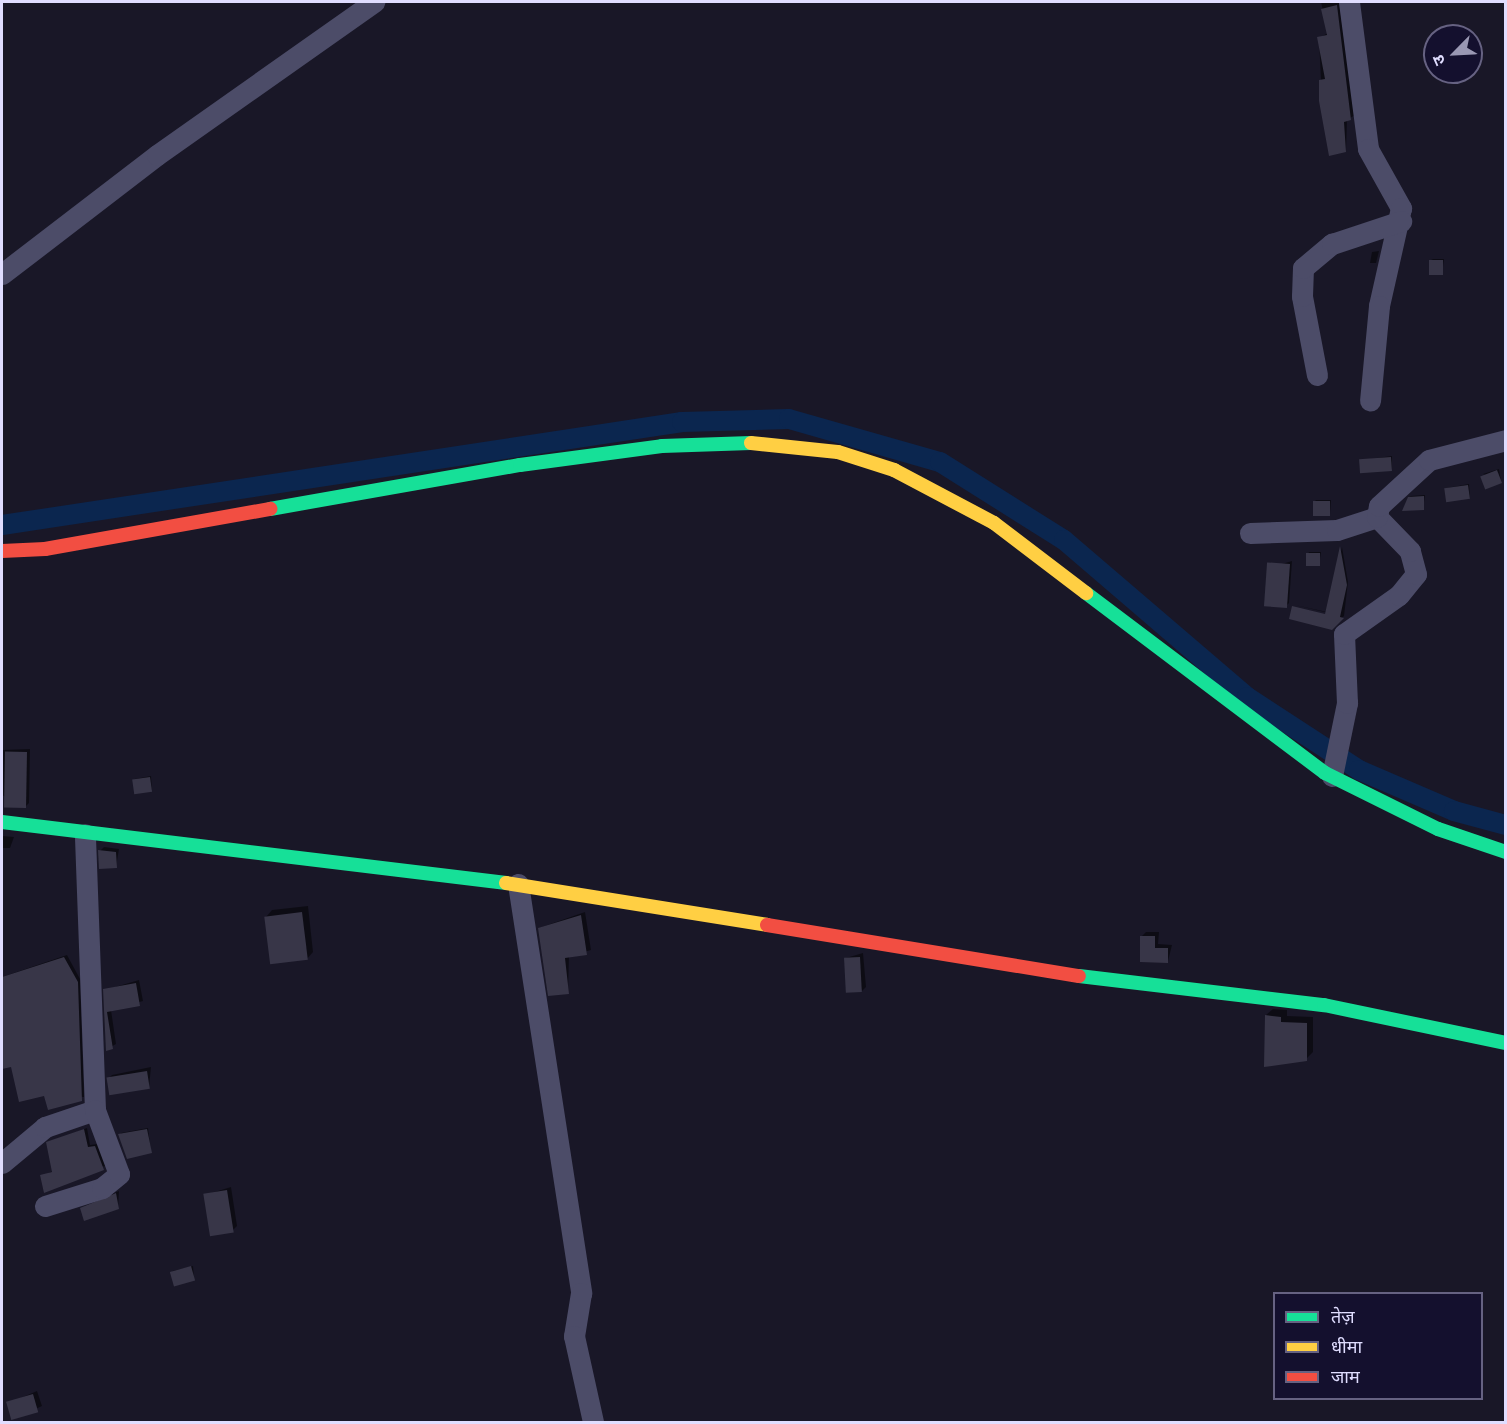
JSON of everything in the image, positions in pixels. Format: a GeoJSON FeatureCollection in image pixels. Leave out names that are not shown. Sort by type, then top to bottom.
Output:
{"type":"FeatureCollection","features":[{"type":"Feature","properties":{"kind":"street"},"geometry":{"type":"LineString","coordinates":[[2,274],[156,155],[374,2]]}},
{"type":"Feature","properties":{"kind":"street"},"geometry":{"type":"LineString","coordinates":[[1349,2],[1368,149],[1398,197],[1401,220],[1379,306],[1370,401]]}},
{"type":"Feature","properties":{"kind":"street"},"geometry":{"type":"LineString","coordinates":[[1317,375],[1302,296],[1303,268],[1332,244],[1401,220]]}},
{"type":"Feature","properties":{"kind":"street"},"geometry":{"type":"LineString","coordinates":[[1377,517],[1384,496],[1429,460],[1506,440]]}},
{"type":"Feature","properties":{"kind":"street"},"geometry":{"type":"LineString","coordinates":[[2,551],[45,549],[520,465],[707,442],[804,446],[867,459],[994,523],[1111,607],[1278,742],[1438,829],[1506,852]]}},
{"type":"Feature","properties":{"kind":"street"},"geometry":{"type":"LineString","coordinates":[[1250,533],[1337,530],[1377,517]]}},
{"type":"Feature","properties":{"kind":"street"},"geometry":{"type":"LineString","coordinates":[[1332,772],[1343,725],[1344,634],[1406,590],[1416,574],[1410,551],[1377,517]]}},
{"type":"Feature","properties":{"kind":"street"},"geometry":{"type":"LineString","coordinates":[[2,822],[85,834],[139,838],[518,884],[1086,976],[1324,1005],[1506,1043]]}},
{"type":"Feature","properties":{"kind":"street"},"geometry":{"type":"LineString","coordinates":[[45,1206],[102,1188],[119,1174],[95,1110],[85,834]]}},
{"type":"Feature","properties":{"kind":"street"},"geometry":{"type":"LineString","coordinates":[[518,884],[581,1293],[575,1344],[593,1422]]}},
{"type":"Feature","properties":{"kind":"street"},"geometry":{"type":"LineString","coordinates":[[2,1163],[45,1127],[95,1110]]}},
{"type":"Feature","properties":{"kind":"building"},"geometry":{"type":"Polygon","coordinates":[[[1337,5],[1351,120],[1344,122],[1346,152],[1329,156],[1319,101],[1319,80],[1325,79],[1317,37],[1327,35],[1321,9],[1337,5]]]}},
{"type":"Feature","properties":{"kind":"building"},"geometry":{"type":"Polygon","coordinates":[[[1429,260],[1443,260],[1443,275],[1429,275],[1429,260]]]}},
{"type":"Feature","properties":{"kind":"building"},"geometry":{"type":"Polygon","coordinates":[[[1391,457],[1392,471],[1360,473],[1359,459],[1391,457]]]}},
{"type":"Feature","properties":{"kind":"building"},"geometry":{"type":"Polygon","coordinates":[[[1497,470],[1502,483],[1485,490],[1480,476],[1497,470]]]}},
{"type":"Feature","properties":{"kind":"building"},"geometry":{"type":"Polygon","coordinates":[[[1468,485],[1470,499],[1446,502],[1444,488],[1468,485]]]}},
{"type":"Feature","properties":{"kind":"building"},"geometry":{"type":"Polygon","coordinates":[[[1424,496],[1424,510],[1402,511],[1408,497],[1424,496]]]}},
{"type":"Feature","properties":{"kind":"building"},"geometry":{"type":"Polygon","coordinates":[[[1313,501],[1330,501],[1330,516],[1313,516],[1313,501]]]}},
{"type":"Feature","properties":{"kind":"building"},"geometry":{"type":"Polygon","coordinates":[[[1340,546],[1347,585],[1340,617],[1344,618],[1332,630],[1289,619],[1292,606],[1325,614],[1340,546]]]}},
{"type":"Feature","properties":{"kind":"building"},"geometry":{"type":"Polygon","coordinates":[[[1306,553],[1320,553],[1320,566],[1306,566],[1306,553]]]}},
{"type":"Feature","properties":{"kind":"building"},"geometry":{"type":"Polygon","coordinates":[[[1267,562],[1290,564],[1287,608],[1264,606],[1267,562]]]}},
{"type":"Feature","properties":{"kind":"building"},"geometry":{"type":"Polygon","coordinates":[[[5,752],[27,752],[26,808],[4,808],[5,752]]]}},
{"type":"Feature","properties":{"kind":"building"},"geometry":{"type":"Polygon","coordinates":[[[150,777],[152,792],[134,794],[132,780],[150,777]]]}},
{"type":"Feature","properties":{"kind":"building"},"geometry":{"type":"Polygon","coordinates":[[[98,850],[116,852],[117,868],[99,869],[98,850]]]}},
{"type":"Feature","properties":{"kind":"building"},"geometry":{"type":"Polygon","coordinates":[[[302,912],[308,960],[270,964],[264,917],[302,912]]]}},
{"type":"Feature","properties":{"kind":"building"},"geometry":{"type":"Polygon","coordinates":[[[581,915],[587,955],[565,958],[569,994],[548,996],[538,928],[581,915]]]}},
{"type":"Feature","properties":{"kind":"building"},"geometry":{"type":"Polygon","coordinates":[[[1140,936],[1155,936],[1155,948],[1168,948],[1168,963],[1140,962],[1140,936]]]}},
{"type":"Feature","properties":{"kind":"building"},"geometry":{"type":"Polygon","coordinates":[[[64,957],[78,982],[82,1101],[48,1110],[44,1096],[19,1102],[11,1067],[2,1069],[2,977],[64,957]]]}},
{"type":"Feature","properties":{"kind":"building"},"geometry":{"type":"Polygon","coordinates":[[[860,957],[862,992],[846,993],[844,958],[860,957]]]}},
{"type":"Feature","properties":{"kind":"building"},"geometry":{"type":"Polygon","coordinates":[[[136,983],[140,1006],[107,1012],[113,1049],[106,1051],[103,989],[136,983]]]}},
{"type":"Feature","properties":{"kind":"building"},"geometry":{"type":"Polygon","coordinates":[[[1265,1015],[1281,1017],[1281,1022],[1307,1023],[1307,1061],[1264,1067],[1265,1015]]]}},
{"type":"Feature","properties":{"kind":"building"},"geometry":{"type":"Polygon","coordinates":[[[147,1071],[150,1089],[109,1095],[107,1077],[147,1071]]]}},
{"type":"Feature","properties":{"kind":"building"},"geometry":{"type":"Polygon","coordinates":[[[84,1129],[88,1147],[95,1146],[104,1170],[44,1193],[40,1175],[52,1172],[46,1142],[84,1129]]]}},
{"type":"Feature","properties":{"kind":"building"},"geometry":{"type":"Polygon","coordinates":[[[147,1129],[152,1153],[127,1159],[118,1134],[147,1129]]]}},
{"type":"Feature","properties":{"kind":"building"},"geometry":{"type":"Polygon","coordinates":[[[227,1190],[234,1232],[210,1236],[203,1194],[227,1190]]]}},
{"type":"Feature","properties":{"kind":"building"},"geometry":{"type":"Polygon","coordinates":[[[116,1193],[119,1209],[84,1221],[80,1208],[116,1193]]]}},
{"type":"Feature","properties":{"kind":"building"},"geometry":{"type":"Polygon","coordinates":[[[191,1266],[195,1280],[174,1286],[170,1272],[191,1266]]]}},
{"type":"Feature","properties":{"kind":"building"},"geometry":{"type":"Polygon","coordinates":[[[33,1394],[38,1412],[11,1420],[6,1402],[33,1394]]]}},
{"type":"Feature","properties":{"kind":"waterway"},"geometry":{"type":"LineString","coordinates":[[2,525],[682,422],[789,419],[940,462],[1064,540],[1247,697],[1359,770],[1454,811],[1506,825]]}},
{"type":"Feature","properties":{"kind":"traffic: fast"},"geometry":{"type":"LineString","coordinates":[[270,509],[520,465],[662,446],[751,443]]}},
{"type":"Feature","properties":{"kind":"traffic: fast"},"geometry":{"type":"LineString","coordinates":[[1086,593],[1325,773],[1438,829],[1506,852]]}},
{"type":"Feature","properties":{"kind":"traffic: fast"},"geometry":{"type":"LineString","coordinates":[[2,822],[506,883]]}},
{"type":"Feature","properties":{"kind":"traffic: fast"},"geometry":{"type":"LineString","coordinates":[[1079,976],[1324,1005],[1506,1043]]}},
{"type":"Feature","properties":{"kind":"traffic: slow"},"geometry":{"type":"LineString","coordinates":[[751,443],[838,452],[894,470],[994,523],[1086,593]]}},
{"type":"Feature","properties":{"kind":"traffic: slow"},"geometry":{"type":"LineString","coordinates":[[506,883],[767,925]]}},
{"type":"Feature","properties":{"kind":"traffic: jam"},"geometry":{"type":"LineString","coordinates":[[2,551],[45,549],[270,509]]}},
{"type":"Feature","properties":{"kind":"traffic: jam"},"geometry":{"type":"LineString","coordinates":[[767,925],[1079,976]]}}]}
